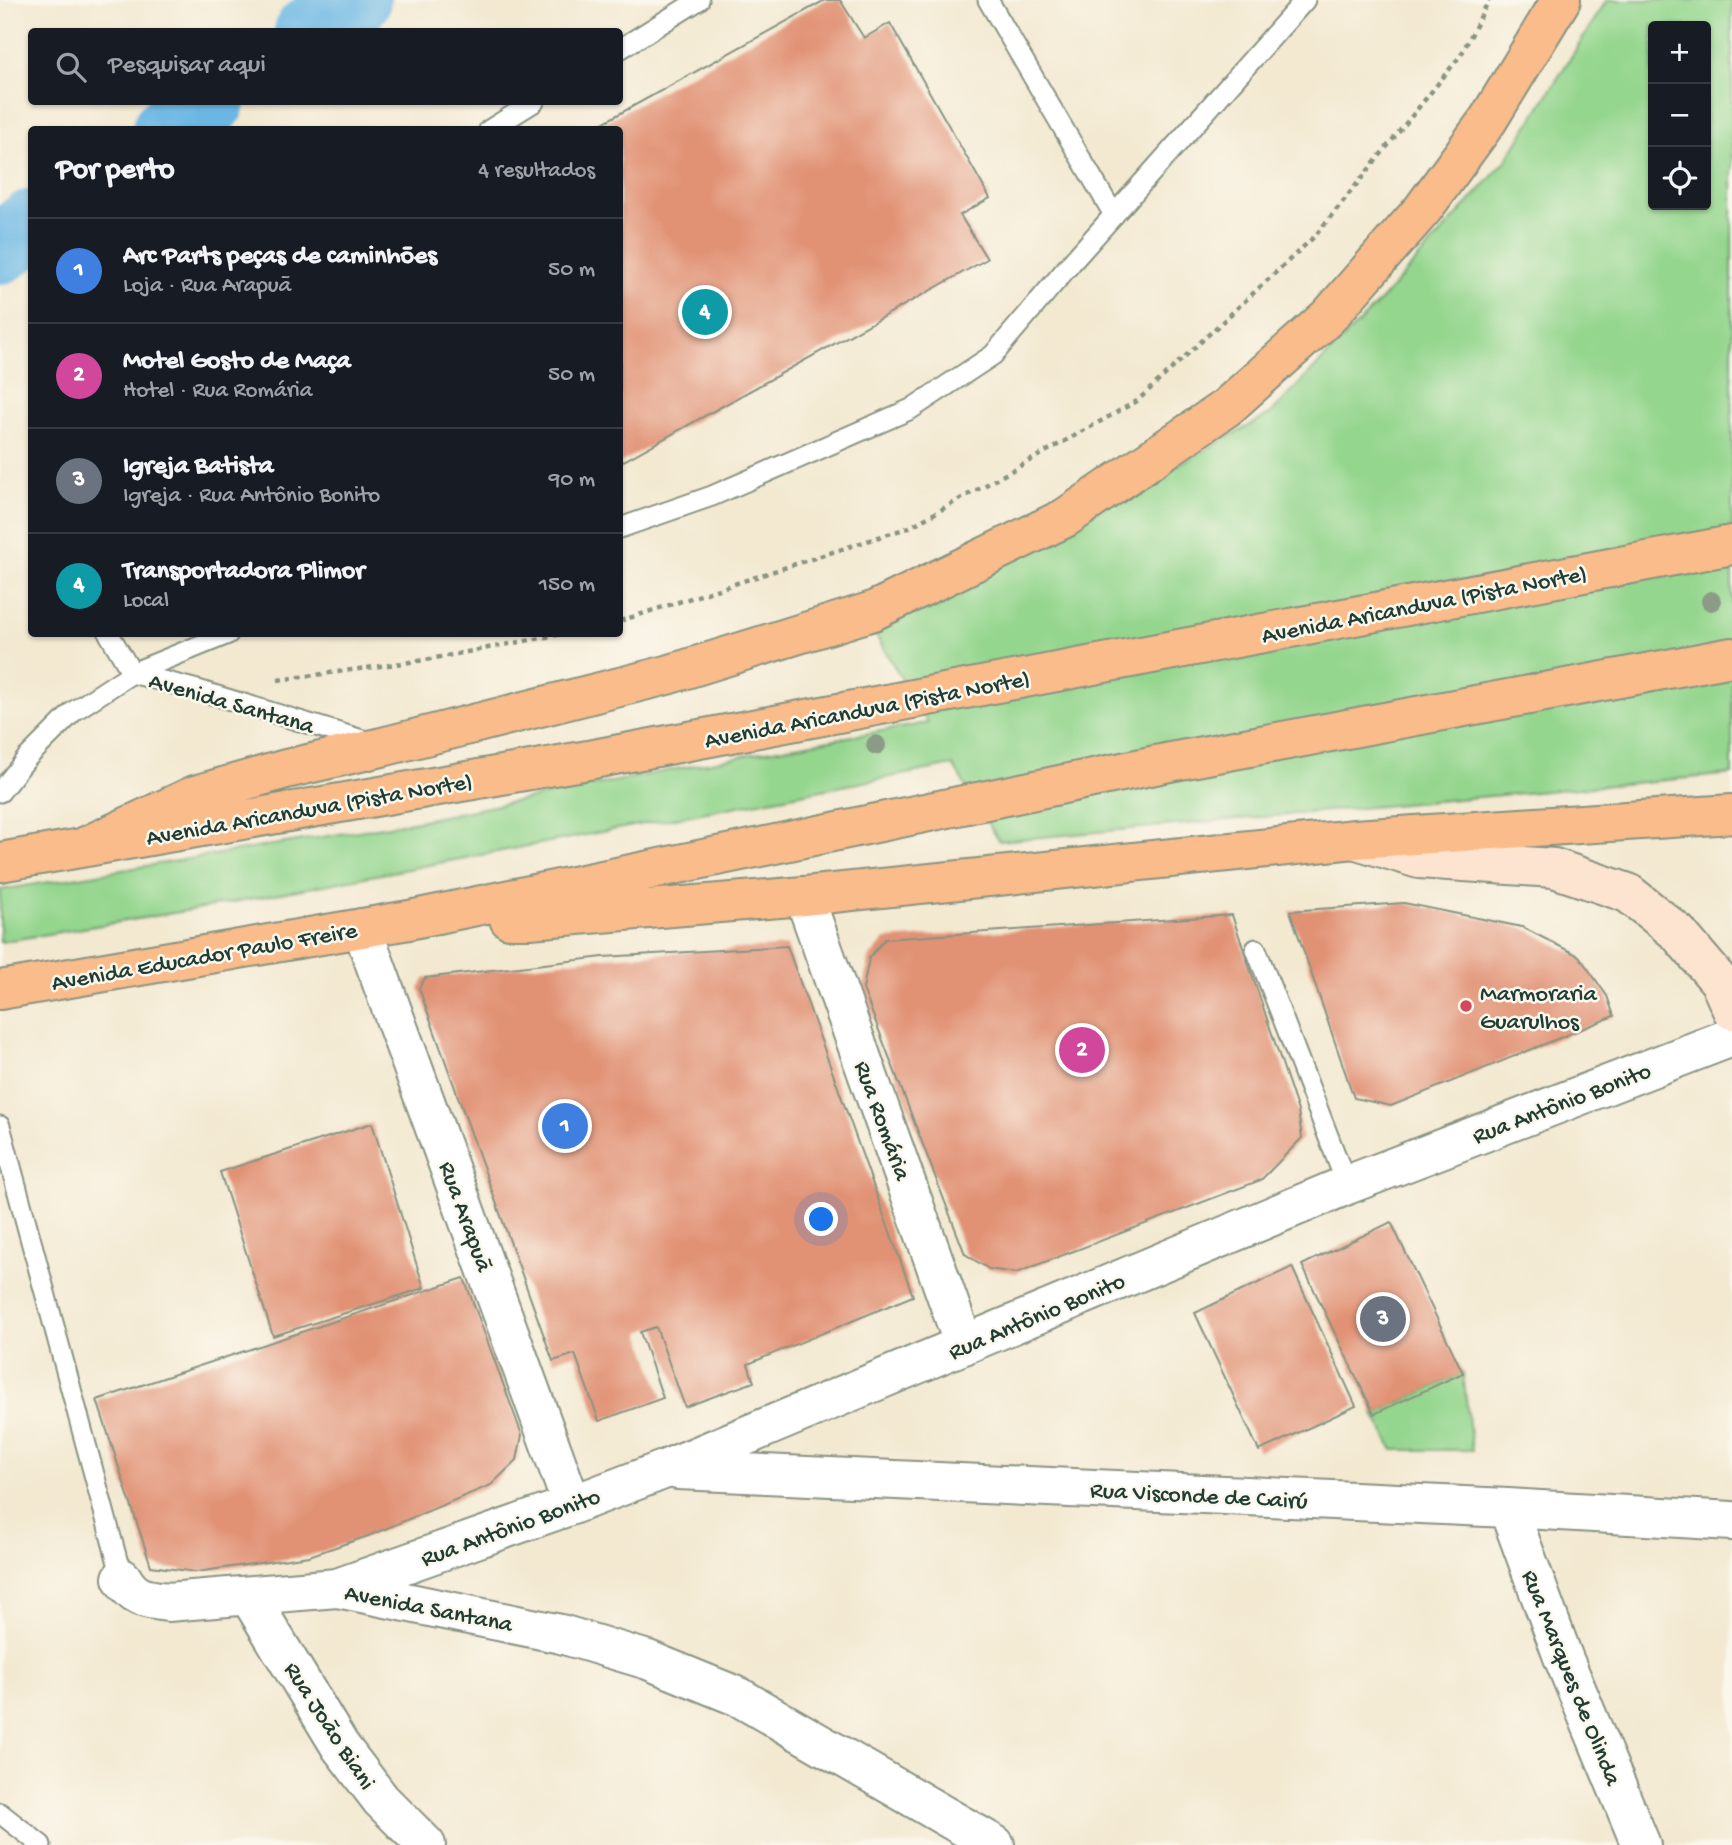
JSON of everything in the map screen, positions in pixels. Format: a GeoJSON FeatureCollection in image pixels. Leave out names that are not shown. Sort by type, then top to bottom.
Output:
{"type":"FeatureCollection","features":[{"type":"Feature","properties":{"kind":"highway"},"geometry":{"type":"LineString","coordinates":[[86,846],[195,795],[286,769],[667,675],[873,611],[1065,518],[1227,407],[1328,317],[1431,198],[1488,120],[1561,0]]}},
{"type":"Feature","properties":{"kind":"highway","name":"Avenida Aricanduva (Pista Norte)"},"geometry":{"type":"LineString","coordinates":[[0,862],[588,760],[1732,545]]}},
{"type":"Feature","properties":{"kind":"highway"},"geometry":{"type":"LineString","coordinates":[[409,920],[1170,762],[1732,657]]}},
{"type":"Feature","properties":{"kind":"highway"},"geometry":{"type":"LineString","coordinates":[[409,920],[530,919],[804,896],[1355,839],[1732,814]]}},
{"type":"Feature","properties":{"kind":"highway","name":"Avenida Educador Paulo Freire"},"geometry":{"type":"LineString","coordinates":[[0,990],[409,920]]}},
{"type":"Feature","properties":{"kind":"street"},"geometry":{"type":"LineString","coordinates":[[1355,839],[1419,859],[1554,868],[1628,893],[1678,933],[1719,981],[1732,1010]]}},
{"type":"Feature","properties":{"kind":"street","name":"Rua Romária"},"geometry":{"type":"LineString","coordinates":[[804,896],[964,1345]]}},
{"type":"Feature","properties":{"kind":"street","name":"Rua Arapuã"},"geometry":{"type":"LineString","coordinates":[[362,928],[572,1505]]}},
{"type":"Feature","properties":{"kind":"street","name":"Rua Antônio Bonito"},"geometry":{"type":"LineString","coordinates":[[337,1588],[666,1469],[1347,1185],[1732,1037]]}},
{"type":"Feature","properties":{"kind":"street","name":"Rua Visconde de Cairú"},"geometry":{"type":"LineString","coordinates":[[666,1469],[1732,1521]]}},
{"type":"Feature","properties":{"kind":"street","name":"Rua Marques de Olinda"},"geometry":{"type":"LineString","coordinates":[[1508,1508],[1563,1657],[1641,1845]]}},
{"type":"Feature","properties":{"kind":"street","name":"Avenida Santana"},"geometry":{"type":"LineString","coordinates":[[122,1578],[128,1589],[142,1599],[167,1602],[337,1588],[561,1634],[648,1660],[739,1697],[995,1845]]}},
{"type":"Feature","properties":{"kind":"street","name":"Rua João Biani"},"geometry":{"type":"LineString","coordinates":[[249,1596],[340,1746],[381,1800],[426,1845]]}},
{"type":"Feature","properties":{"kind":"lane"},"geometry":{"type":"LineString","coordinates":[[623,47],[699,0]]}},
{"type":"Feature","properties":{"kind":"lane"},"geometry":{"type":"LineString","coordinates":[[988,0],[1114,215]]}},
{"type":"Feature","properties":{"kind":"lane"},"geometry":{"type":"LineString","coordinates":[[623,527],[712,496],[911,409],[993,355],[1305,0]]}},
{"type":"Feature","properties":{"kind":"lane"},"geometry":{"type":"LineString","coordinates":[[495,126],[529,105]]}},
{"type":"Feature","properties":{"kind":"lane"},"geometry":{"type":"LineString","coordinates":[[111,637],[132,673],[221,637]]}},
{"type":"Feature","properties":{"kind":"lane","name":"Avenida Santana"},"geometry":{"type":"LineString","coordinates":[[0,792],[27,758],[74,711],[132,673],[201,691],[382,747]]}},
{"type":"Feature","properties":{"kind":"lane"},"geometry":{"type":"LineString","coordinates":[[1256,949],[1347,1185]]}},
{"type":"Feature","properties":{"kind":"lane","name":"Avenida Santana"},"geometry":{"type":"LineString","coordinates":[[0,1126],[122,1578]]}},
{"type":"Feature","properties":{"kind":"lane"},"geometry":{"type":"LineString","coordinates":[[0,1812],[41,1845]]}},
{"type":"Feature","properties":{"kind":"path"},"geometry":{"type":"LineString","coordinates":[[623,620],[910,527],[1137,401],[1315,236],[1461,55],[1489,0]]}},
{"type":"Feature","properties":{"kind":"path"},"geometry":{"type":"LineString","coordinates":[[267,682],[425,660],[546,637]]}},
{"type":"Feature","properties":{"kind":"green space"},"geometry":{"type":"Polygon","coordinates":[[[1607,0],[1732,0],[1732,774],[999,841],[953,765],[203,908],[0,942],[0,890],[413,822],[761,752],[928,723],[875,634],[1270,414],[1382,299],[1505,162],[1607,0]]]}},
{"type":"Feature","properties":{"kind":"green space"},"geometry":{"type":"Polygon","coordinates":[[[1463,1373],[1472,1450],[1393,1450],[1374,1414],[1463,1373]]]}},
{"type":"Feature","properties":{"kind":"building"},"geometry":{"type":"Polygon","coordinates":[[[825,0],[840,0],[864,38],[890,23],[990,198],[960,215],[987,259],[623,461],[623,126],[597,126],[825,0]]]}},
{"type":"Feature","properties":{"kind":"building","name":"Marmoraria Guarulhos"},"geometry":{"type":"Polygon","coordinates":[[[1404,903],[1522,927],[1579,956],[1607,996],[1614,1016],[1391,1106],[1354,1098],[1290,911],[1404,903]]]}},
{"type":"Feature","properties":{"kind":"building"},"geometry":{"type":"Polygon","coordinates":[[[1232,915],[1298,1111],[1302,1138],[1261,1180],[1016,1273],[989,1269],[965,1254],[863,989],[869,958],[885,939],[1232,915]]]}},
{"type":"Feature","properties":{"kind":"building"},"geometry":{"type":"Polygon","coordinates":[[[787,946],[913,1296],[748,1364],[754,1382],[685,1407],[656,1327],[640,1332],[663,1398],[599,1421],[575,1354],[553,1361],[419,988],[425,978],[603,957],[787,946]]]}},
{"type":"Feature","properties":{"kind":"building"},"geometry":{"type":"Polygon","coordinates":[[[372,1123],[424,1288],[273,1336],[220,1172],[372,1123]]]}},
{"type":"Feature","properties":{"kind":"building"},"geometry":{"type":"Polygon","coordinates":[[[1391,1222],[1463,1373],[1374,1414],[1302,1265],[1391,1222]]]}},
{"type":"Feature","properties":{"kind":"building"},"geometry":{"type":"Polygon","coordinates":[[[1292,1267],[1356,1406],[1259,1451],[1195,1313],[1292,1267]]]}},
{"type":"Feature","properties":{"kind":"building"},"geometry":{"type":"Polygon","coordinates":[[[464,1278],[522,1435],[517,1460],[491,1485],[368,1536],[309,1556],[196,1572],[151,1566],[97,1400],[464,1278]]]}},
{"type":"Feature","properties":{"kind":"waterway"},"geometry":{"type":"LineString","coordinates":[[316,28],[355,0]]}},
{"type":"Feature","properties":{"kind":"waterway"},"geometry":{"type":"LineString","coordinates":[[174,126],[205,105]]}},
{"type":"Feature","properties":{"kind":"waterway"},"geometry":{"type":"LineString","coordinates":[[0,248],[28,228]]}},
{"type":"Feature","properties":{"kind":"place","name":"Transportadora Plimor"},"geometry":{"type":"Point","coordinates":[705,312]}},
{"type":"Feature","properties":{"kind":"place","name":"Marmoraria Guarulhos"},"geometry":{"type":"Point","coordinates":[1466,1006]}},
{"type":"Feature","properties":{"kind":"place","name":"Motel Gosto de Maça"},"geometry":{"type":"Point","coordinates":[1082,1050]}},
{"type":"Feature","properties":{"kind":"place","name":"Arc Parts peças de caminhões"},"geometry":{"type":"Point","coordinates":[565,1126]}},
{"type":"Feature","properties":{"kind":"place","name":"Igreja Batista"},"geometry":{"type":"Point","coordinates":[1383,1319]}}]}
